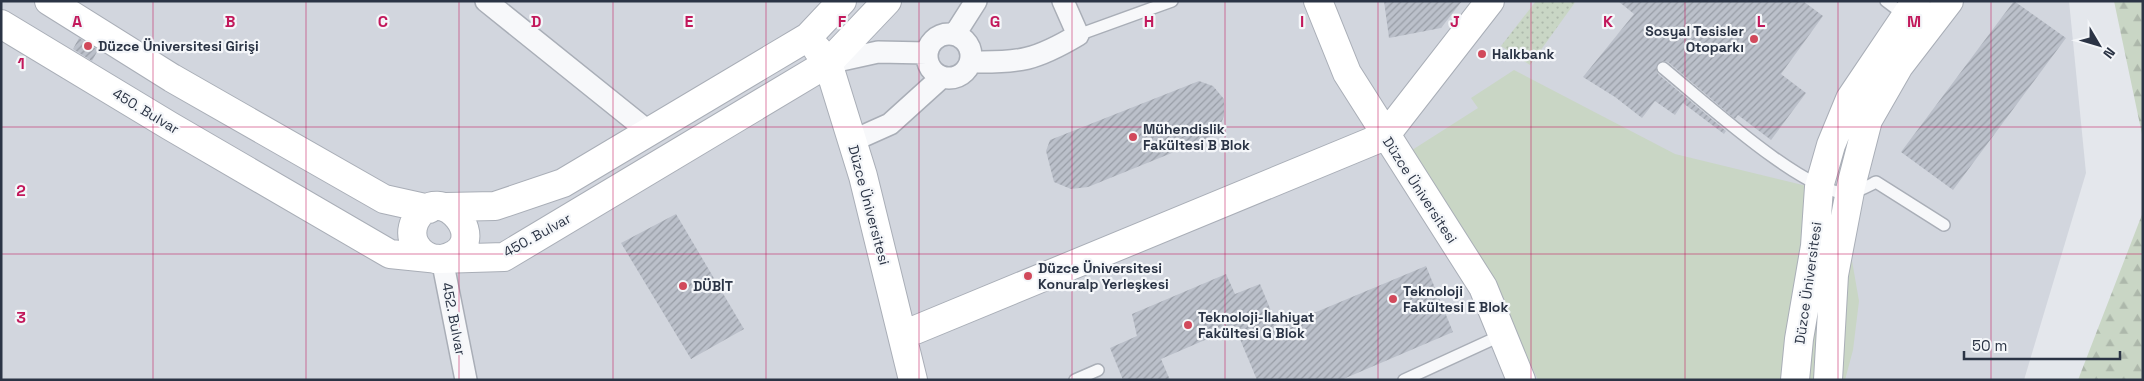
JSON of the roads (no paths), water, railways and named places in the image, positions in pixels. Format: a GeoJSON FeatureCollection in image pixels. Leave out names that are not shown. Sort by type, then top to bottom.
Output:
{"type":"FeatureCollection","features":[{"type":"Feature","properties":{"kind":"street"},"geometry":{"type":"LineString","coordinates":[[49,1],[172,78],[384,199],[437,208],[460,216],[465,233],[460,250],[453,256],[439,259],[420,252],[412,236],[416,220],[437,208],[495,206],[564,183],[808,38],[842,1]]}},
{"type":"Feature","properties":{"kind":"street"},"geometry":{"type":"LineString","coordinates":[[486,1],[649,132]]}},
{"type":"Feature","properties":{"kind":"street","name":"450. Bulvar"},"geometry":{"type":"LineString","coordinates":[[1,24],[170,126],[390,254],[439,259],[504,257],[828,63],[887,1]]}},
{"type":"Feature","properties":{"kind":"street"},"geometry":{"type":"LineString","coordinates":[[955,34],[976,1]]}},
{"type":"Feature","properties":{"kind":"street"},"geometry":{"type":"LineString","coordinates":[[971,62],[1012,62],[1048,53],[1078,35],[1063,1]]}},
{"type":"Feature","properties":{"kind":"street","name":"Düzce Üniversitesi"},"geometry":{"type":"LineString","coordinates":[[1318,1],[1347,74],[1483,288],[1521,380]]}},
{"type":"Feature","properties":{"kind":"street"},"geometry":{"type":"LineString","coordinates":[[903,336],[1385,136],[1490,1]]}},
{"type":"Feature","properties":{"kind":"street"},"geometry":{"type":"LineString","coordinates":[[1828,380],[1834,275],[1850,193],[1868,120],[1899,66],[1909,12],[1949,1]]}},
{"type":"Feature","properties":{"kind":"street","name":"Düzce Üniversitesi"},"geometry":{"type":"LineString","coordinates":[[1795,380],[1799,339],[1816,246],[1819,187],[1831,145],[1850,99],[1909,12]]}},
{"type":"Feature","properties":{"kind":"street"},"geometry":{"type":"LineString","coordinates":[[955,34],[967,41],[970,47],[971,62],[963,74],[956,77],[942,76],[930,67],[927,53],[929,45],[940,35],[955,34]]}},
{"type":"Feature","properties":{"kind":"street","name":"Düzce Üniversitesi"},"geometry":{"type":"LineString","coordinates":[[808,38],[828,63],[852,141],[913,380]]}},
{"type":"Feature","properties":{"kind":"street"},"geometry":{"type":"LineString","coordinates":[[828,63],[878,52],[927,53]]}},
{"type":"Feature","properties":{"kind":"street"},"geometry":{"type":"LineString","coordinates":[[852,141],[890,124],[942,76]]}},
{"type":"Feature","properties":{"kind":"street","name":"452. Bulvar"},"geometry":{"type":"LineString","coordinates":[[439,259],[466,380]]}},
{"type":"Feature","properties":{"kind":"lane"},"geometry":{"type":"LineString","coordinates":[[1078,35],[1172,1]]}},
{"type":"Feature","properties":{"kind":"lane"},"geometry":{"type":"LineString","coordinates":[[1663,68],[1784,166],[1819,187],[1850,193],[1876,182],[1944,224]]}},
{"type":"Feature","properties":{"kind":"lane"},"geometry":{"type":"LineString","coordinates":[[1404,380],[1502,334]]}},
{"type":"Feature","properties":{"kind":"lane"},"geometry":{"type":"LineString","coordinates":[[1075,380],[1098,370]]}},
{"type":"Feature","properties":{"kind":"place","name":"Sosyal Tesisler Otoparkı"},"geometry":{"type":"Point","coordinates":[1754,39]}},
{"type":"Feature","properties":{"kind":"place","name":"Düzce Üniversitesi Girişi"},"geometry":{"type":"Point","coordinates":[88,46]}},
{"type":"Feature","properties":{"kind":"place","name":"Halkbank"},"geometry":{"type":"Point","coordinates":[1482,54]}},
{"type":"Feature","properties":{"kind":"place","name":"Mühendislik Fakültesi B Blok"},"geometry":{"type":"Point","coordinates":[1133,137]}},
{"type":"Feature","properties":{"kind":"place","name":"Düzce Üniversitesi Konuralp Yerleşkesi"},"geometry":{"type":"Point","coordinates":[1028,276]}},
{"type":"Feature","properties":{"kind":"place","name":"DÜBİT"},"geometry":{"type":"Point","coordinates":[683,286]}},
{"type":"Feature","properties":{"kind":"place","name":"Teknoloji Fakültesi E Blok"},"geometry":{"type":"Point","coordinates":[1393,299]}},
{"type":"Feature","properties":{"kind":"place","name":"Teknoloji-İlahiyat Fakültesi G Blok"},"geometry":{"type":"Point","coordinates":[1188,325]}}]}
